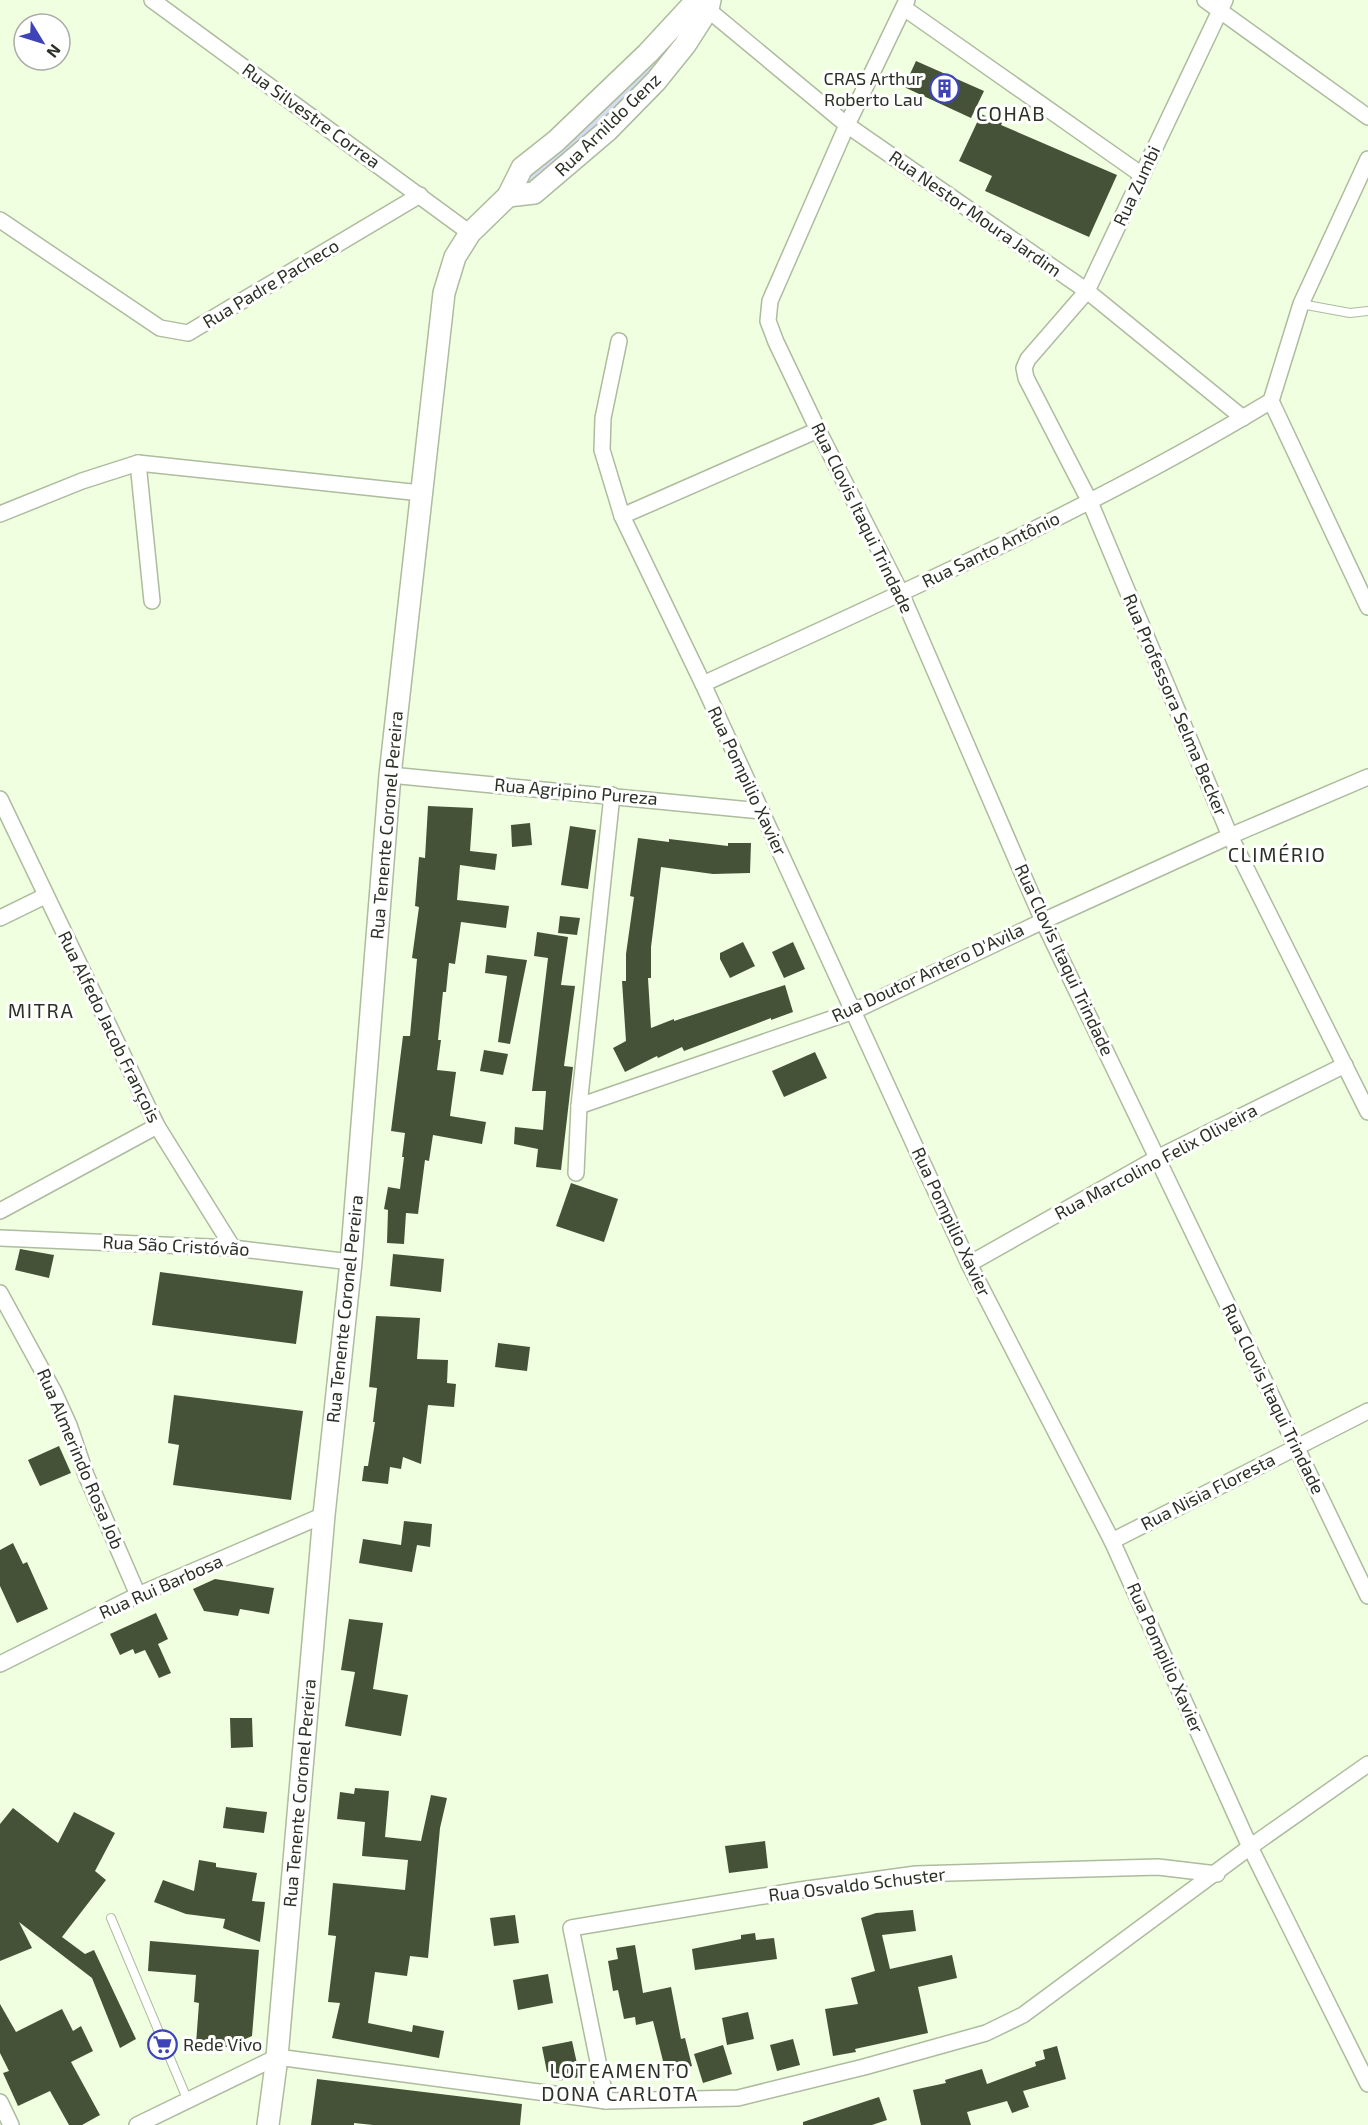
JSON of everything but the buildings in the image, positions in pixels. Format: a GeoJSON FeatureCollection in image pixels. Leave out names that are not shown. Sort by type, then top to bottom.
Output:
{"type":"FeatureCollection","features":[{"type":"Feature","properties":{"kind":"main road","name":"Rua Arnildo Genz"},"geometry":{"type":"LineString","coordinates":[[470,233],[508,196],[522,168],[556,141],[701,2]]}},
{"type":"Feature","properties":{"kind":"main road","name":"Rua Tenente Coronel Pereira"},"geometry":{"type":"LineString","coordinates":[[268,2125],[277,2057],[324,1515],[351,1262],[390,775],[444,293],[455,257],[470,233]]}},
{"type":"Feature","properties":{"kind":"street","name":"Rua Silvestre Correa"},"geometry":{"type":"LineString","coordinates":[[152,0],[470,233]]}},
{"type":"Feature","properties":{"kind":"street"},"geometry":{"type":"LineString","coordinates":[[1205,0],[1222,5],[1368,117]]}},
{"type":"Feature","properties":{"kind":"street","name":"Rua Nestor Moura Jardim"},"geometry":{"type":"LineString","coordinates":[[701,2],[846,125],[1087,291],[1244,418]]}},
{"type":"Feature","properties":{"kind":"street"},"geometry":{"type":"LineString","coordinates":[[846,125],[906,4],[1142,175]]}},
{"type":"Feature","properties":{"kind":"street","name":"Rua Zumbi"},"geometry":{"type":"LineString","coordinates":[[1028,359],[1087,291],[1222,5]]}},
{"type":"Feature","properties":{"kind":"street","name":"Rua Clovis Itaqui Trindade"},"geometry":{"type":"LineString","coordinates":[[846,125],[770,301],[768,321],[818,430],[901,593],[1043,921],[1368,1596]]}},
{"type":"Feature","properties":{"kind":"street"},"geometry":{"type":"LineString","coordinates":[[1368,159],[1301,304],[1271,401],[1368,607]]}},
{"type":"Feature","properties":{"kind":"street","name":"Rua Padre Pacheco"},"geometry":{"type":"LineString","coordinates":[[0,220],[160,328],[188,333],[420,195]]}},
{"type":"Feature","properties":{"kind":"street","name":"Rua Pompilio Xavier"},"geometry":{"type":"LineString","coordinates":[[620,341],[603,418],[602,450],[622,516],[703,684],[969,1264],[1112,1541],[1251,1847],[1368,2084]]}},
{"type":"Feature","properties":{"kind":"street","name":"Rua Professora Selma Becker"},"geometry":{"type":"LineString","coordinates":[[1028,359],[1024,369],[1026,378],[1090,502],[1230,836],[1368,1112]]}},
{"type":"Feature","properties":{"kind":"street","name":"Rua Santo Antônio"},"geometry":{"type":"LineString","coordinates":[[703,684],[901,593],[1090,502],[1271,401]]}},
{"type":"Feature","properties":{"kind":"street"},"geometry":{"type":"LineString","coordinates":[[622,516],[818,430]]}},
{"type":"Feature","properties":{"kind":"street"},"geometry":{"type":"LineString","coordinates":[[0,514],[82,481],[138,463],[421,492]]}},
{"type":"Feature","properties":{"kind":"street"},"geometry":{"type":"LineString","coordinates":[[138,463],[152,601]]}},
{"type":"Feature","properties":{"kind":"street","name":"Rua Agripino Pureza"},"geometry":{"type":"LineString","coordinates":[[390,775],[761,811]]}},
{"type":"Feature","properties":{"kind":"street","name":"Rua Doutor Antero D'Avila"},"geometry":{"type":"LineString","coordinates":[[579,1106],[854,1011],[1043,921],[1230,836],[1368,777]]}},
{"type":"Feature","properties":{"kind":"street"},"geometry":{"type":"LineString","coordinates":[[576,1173],[579,1106],[612,795]]}},
{"type":"Feature","properties":{"kind":"street","name":"Rua Alfedo Jacob François"},"geometry":{"type":"LineString","coordinates":[[0,799],[157,1126],[233,1248]]}},
{"type":"Feature","properties":{"kind":"street"},"geometry":{"type":"LineString","coordinates":[[0,918],[45,896]]}},
{"type":"Feature","properties":{"kind":"street","name":"Rua Marcolino Felix Oliveira"},"geometry":{"type":"LineString","coordinates":[[969,1264],[1157,1158],[1345,1065]]}},
{"type":"Feature","properties":{"kind":"street"},"geometry":{"type":"LineString","coordinates":[[0,1211],[157,1126]]}},
{"type":"Feature","properties":{"kind":"street","name":"Rua São Cristóvão"},"geometry":{"type":"LineString","coordinates":[[0,1238],[233,1248],[351,1262]]}},
{"type":"Feature","properties":{"kind":"street","name":"Rua Almerindo Rosa Job"},"geometry":{"type":"LineString","coordinates":[[0,1293],[54,1392],[69,1425],[86,1475],[138,1595]]}},
{"type":"Feature","properties":{"kind":"street","name":"Rua Nisia Floresta"},"geometry":{"type":"LineString","coordinates":[[1112,1541],[1368,1411]]}},
{"type":"Feature","properties":{"kind":"street","name":"Rua Rui Barbosa"},"geometry":{"type":"LineString","coordinates":[[0,1664],[138,1595],[324,1515]]}},
{"type":"Feature","properties":{"kind":"street"},"geometry":{"type":"LineString","coordinates":[[137,2125],[277,2057],[606,2101],[738,2098],[864,2067],[986,2032],[1023,2015],[1368,1764]]}},
{"type":"Feature","properties":{"kind":"street","name":"Rua Osvaldo Schuster"},"geometry":{"type":"LineString","coordinates":[[606,2101],[571,1928],[800,1890],[916,1874],[1158,1867],[1217,1874]]}},
{"type":"Feature","properties":{"kind":"street"},"geometry":{"type":"LineString","coordinates":[[0,2102],[11,2125]]}},
{"type":"Feature","properties":{"kind":"lane"},"geometry":{"type":"LineString","coordinates":[[1301,304],[1350,313],[1368,311]]}},
{"type":"Feature","properties":{"kind":"lane"},"geometry":{"type":"LineString","coordinates":[[111,1918],[188,2101]]}},
{"type":"Feature","properties":{"kind":"shaded area"},"geometry":{"type":"Polygon","coordinates":[[[676,49],[643,88],[523,193],[523,182],[662,50],[676,49]]]}},
{"type":"Feature","properties":{"kind":"place","name":"CRAS Arthur Roberto Lau"},"geometry":{"type":"Point","coordinates":[944,89]}},
{"type":"Feature","properties":{"kind":"place","name":"Rede Vivo"},"geometry":{"type":"Point","coordinates":[162,2045]}},
{"type":"Feature","properties":{"kind":"district","name":"COHAB"},"geometry":{"type":"Point","coordinates":[1011,114]}},
{"type":"Feature","properties":{"kind":"district","name":"CLIMÉRIO"},"geometry":{"type":"Point","coordinates":[1277,855]}},
{"type":"Feature","properties":{"kind":"district","name":"MITRA"},"geometry":{"type":"Point","coordinates":[41,1011]}},
{"type":"Feature","properties":{"kind":"district","name":"LOTEAMENTO DONA CARLOTA"},"geometry":{"type":"Point","coordinates":[620,2082]}}]}
